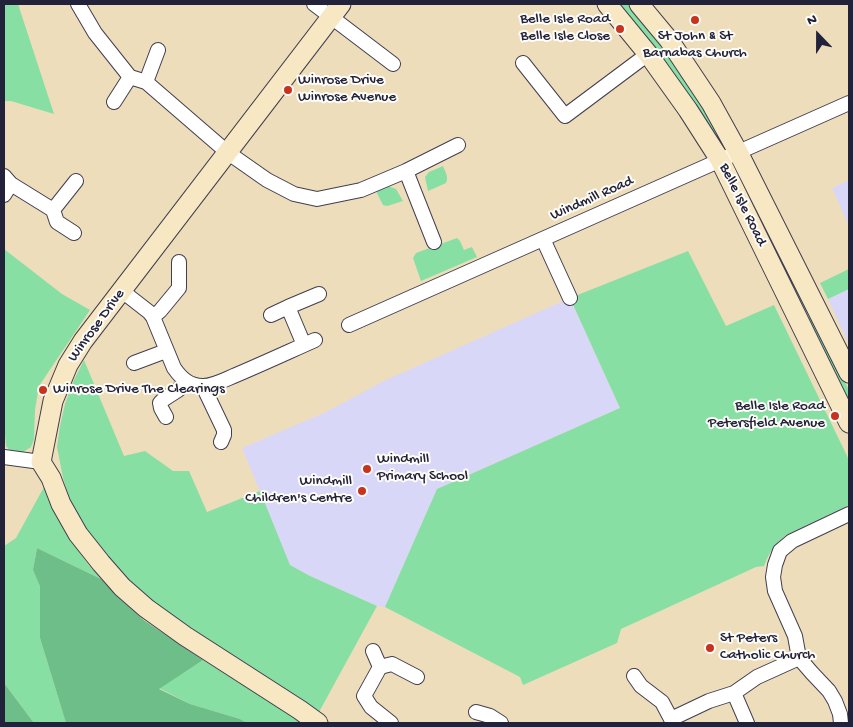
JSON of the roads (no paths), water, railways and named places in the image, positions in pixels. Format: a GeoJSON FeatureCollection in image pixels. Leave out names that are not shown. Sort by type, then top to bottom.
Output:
{"type":"FeatureCollection","features":[{"type":"Feature","properties":{"kind":"street"},"geometry":{"type":"LineString","coordinates":[[78,4],[95,33],[130,77],[146,82],[227,152],[267,180],[294,194],[317,199],[361,190],[406,171],[458,145]]}},
{"type":"Feature","properties":{"kind":"street"},"geometry":{"type":"LineString","coordinates":[[314,4],[336,10],[393,64]]}},
{"type":"Feature","properties":{"kind":"street","name":"Belle Isle Road"},"geometry":{"type":"LineString","coordinates":[[607,4],[648,54],[688,110],[720,160],[849,423]]}},
{"type":"Feature","properties":{"kind":"street","name":"Belle Isle Road"},"geometry":{"type":"LineString","coordinates":[[639,4],[674,48],[711,103],[738,152],[849,373]]}},
{"type":"Feature","properties":{"kind":"street","name":"Winrose Drive"},"geometry":{"type":"LineString","coordinates":[[41,462],[53,402],[68,365],[88,334],[336,10]]}},
{"type":"Feature","properties":{"kind":"street"},"geometry":{"type":"LineString","coordinates":[[146,82],[158,50]]}},
{"type":"Feature","properties":{"kind":"street"},"geometry":{"type":"LineString","coordinates":[[523,63],[565,116],[648,54]]}},
{"type":"Feature","properties":{"kind":"street"},"geometry":{"type":"LineString","coordinates":[[114,102],[130,77]]}},
{"type":"Feature","properties":{"kind":"street","name":"Windmill Road"},"geometry":{"type":"LineString","coordinates":[[349,325],[849,103]]}},
{"type":"Feature","properties":{"kind":"street"},"geometry":{"type":"LineString","coordinates":[[406,171],[434,242]]}},
{"type":"Feature","properties":{"kind":"street"},"geometry":{"type":"LineString","coordinates":[[53,210],[76,180]]}},
{"type":"Feature","properties":{"kind":"street"},"geometry":{"type":"LineString","coordinates":[[6,185],[53,210],[57,222],[74,233]]}},
{"type":"Feature","properties":{"kind":"street"},"geometry":{"type":"LineString","coordinates":[[543,239],[570,298]]}},
{"type":"Feature","properties":{"kind":"street"},"geometry":{"type":"LineString","coordinates":[[153,317],[179,288],[179,262]]}},
{"type":"Feature","properties":{"kind":"street"},"geometry":{"type":"LineString","coordinates":[[122,291],[153,317],[174,368],[186,382],[203,386],[214,384],[310,343],[288,307]]}},
{"type":"Feature","properties":{"kind":"street"},"geometry":{"type":"LineString","coordinates":[[271,314],[319,294]]}},
{"type":"Feature","properties":{"kind":"street"},"geometry":{"type":"LineString","coordinates":[[134,363],[166,351]]}},
{"type":"Feature","properties":{"kind":"street"},"geometry":{"type":"LineString","coordinates":[[166,417],[160,403],[186,382]]}},
{"type":"Feature","properties":{"kind":"street"},"geometry":{"type":"LineString","coordinates":[[203,386],[224,430],[222,442]]}},
{"type":"Feature","properties":{"kind":"street"},"geometry":{"type":"LineString","coordinates":[[4,457],[41,462],[78,534],[122,587],[146,608],[185,636],[318,723]]}},
{"type":"Feature","properties":{"kind":"street"},"geometry":{"type":"LineString","coordinates":[[841,723],[835,701],[830,692],[799,658],[795,636],[775,591],[773,577],[780,551],[792,541],[849,514]]}},
{"type":"Feature","properties":{"kind":"street"},"geometry":{"type":"LineString","coordinates":[[373,651],[380,667]]}},
{"type":"Feature","properties":{"kind":"street"},"geometry":{"type":"LineString","coordinates":[[634,676],[641,686],[662,702],[671,718],[708,701],[734,693],[758,677],[799,658]]}},
{"type":"Feature","properties":{"kind":"street"},"geometry":{"type":"LineString","coordinates":[[391,723],[370,707],[364,696],[380,667],[392,664],[417,677]]}},
{"type":"Feature","properties":{"kind":"street"},"geometry":{"type":"LineString","coordinates":[[734,693],[747,723]]}},
{"type":"Feature","properties":{"kind":"place","name":"St John & St Barnabas Church"},"geometry":{"type":"Point","coordinates":[695,20]}},
{"type":"Feature","properties":{"kind":"place","name":"Belle Isle Road Belle Isle Close"},"geometry":{"type":"Point","coordinates":[620,29]}},
{"type":"Feature","properties":{"kind":"place","name":"Winrose Drive Winrose Avenue"},"geometry":{"type":"Point","coordinates":[288,90]}},
{"type":"Feature","properties":{"kind":"place","name":"Winrose Drive The Clearings"},"geometry":{"type":"Point","coordinates":[43,390]}},
{"type":"Feature","properties":{"kind":"place","name":"Belle Isle Road Petersfield Avenue"},"geometry":{"type":"Point","coordinates":[835,416]}},
{"type":"Feature","properties":{"kind":"place","name":"Windmill Primary School"},"geometry":{"type":"Point","coordinates":[367,469]}},
{"type":"Feature","properties":{"kind":"place","name":"Windmill Children's Centre"},"geometry":{"type":"Point","coordinates":[362,491]}},
{"type":"Feature","properties":{"kind":"place","name":"St Peters Catholic Church"},"geometry":{"type":"Point","coordinates":[710,648]}}]}
